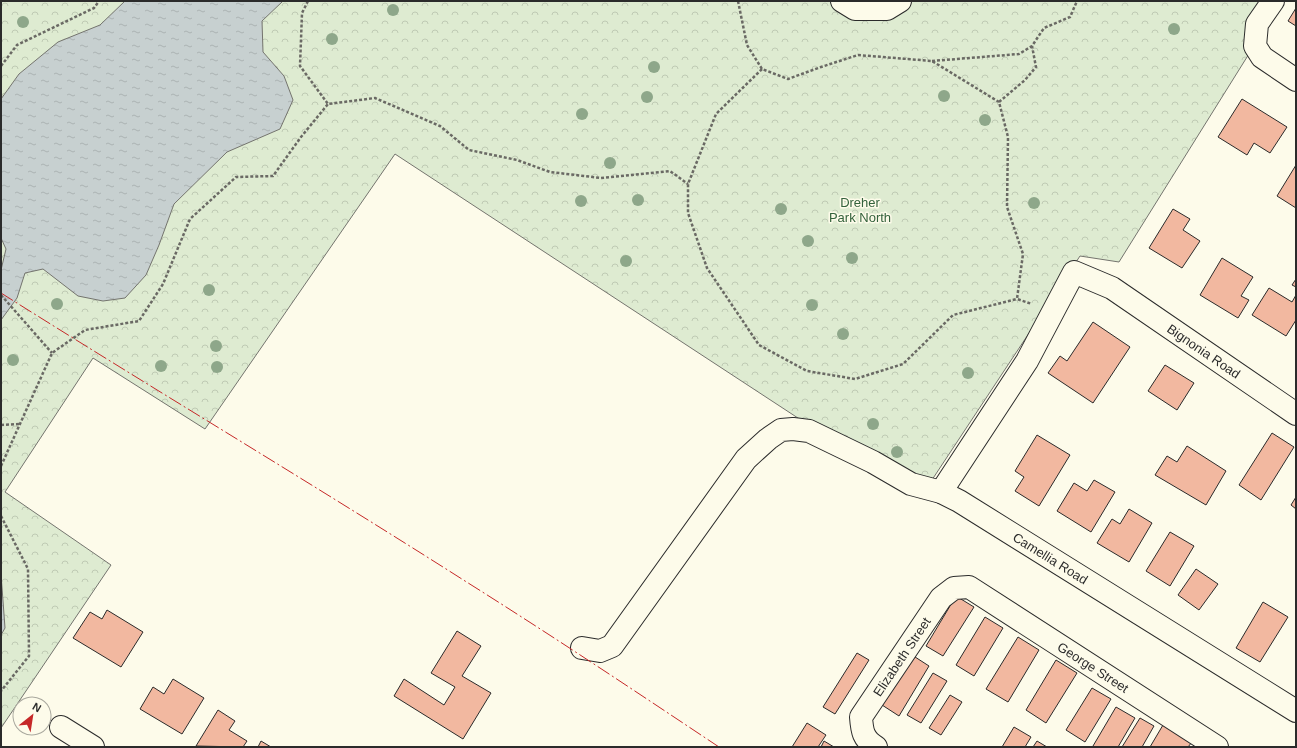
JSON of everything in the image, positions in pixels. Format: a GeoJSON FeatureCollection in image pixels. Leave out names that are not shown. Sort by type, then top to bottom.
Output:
{"type":"FeatureCollection","features":[{"type":"Feature","properties":{"kind":"street"},"geometry":{"type":"LineString","coordinates":[[842,1],[855,9],[887,10],[900,1]]}},
{"type":"Feature","properties":{"kind":"street"},"geometry":{"type":"LineString","coordinates":[[1273,1],[1257,24],[1255,46],[1262,57],[1296,80]]}},
{"type":"Feature","properties":{"kind":"street","name":"Bignonia Road"},"geometry":{"type":"LineString","coordinates":[[1053,312],[1074,272],[1112,288],[1296,414]]}},
{"type":"Feature","properties":{"kind":"street"},"geometry":{"type":"LineString","coordinates":[[941,492],[1027,361],[1053,312]]}},
{"type":"Feature","properties":{"kind":"street","name":"Camellia Road"},"geometry":{"type":"LineString","coordinates":[[582,648],[600,651],[612,646],[746,459],[768,439],[781,430],[793,429],[808,431],[872,462],[911,484],[941,492],[959,501],[1296,711]]}},
{"type":"Feature","properties":{"kind":"street","name":"Elizabeth Street"},"geometry":{"type":"LineString","coordinates":[[874,746],[862,733],[861,717],[941,598],[954,588],[969,588]]}},
{"type":"Feature","properties":{"kind":"street","name":"George Street"},"geometry":{"type":"LineString","coordinates":[[969,588],[1211,745]]}},
{"type":"Feature","properties":{"kind":"street"},"geometry":{"type":"LineString","coordinates":[[61,727],[93,747]]}},
{"type":"Feature","properties":{"kind":"path"},"geometry":{"type":"LineString","coordinates":[[1,66],[17,45],[94,8],[99,1]]}},
{"type":"Feature","properties":{"kind":"path"},"geometry":{"type":"LineString","coordinates":[[308,1],[302,13],[300,66],[328,104]]}},
{"type":"Feature","properties":{"kind":"path"},"geometry":{"type":"LineString","coordinates":[[738,1],[747,45],[762,69],[788,79],[858,55],[932,61],[1019,54],[1032,46],[1044,28],[1070,17],[1077,1]]}},
{"type":"Feature","properties":{"kind":"path"},"geometry":{"type":"LineString","coordinates":[[999,102],[1026,80],[1036,67],[1032,46]]}},
{"type":"Feature","properties":{"kind":"path"},"geometry":{"type":"LineString","coordinates":[[932,61],[999,102],[1008,137],[1007,207],[1023,254],[1017,299]]}},
{"type":"Feature","properties":{"kind":"path"},"geometry":{"type":"LineString","coordinates":[[762,69],[716,114],[688,184],[688,212],[706,268],[759,344],[807,371],[855,379],[903,364],[953,315],[1017,299],[1053,312]]}},
{"type":"Feature","properties":{"kind":"path"},"geometry":{"type":"LineString","coordinates":[[1,466],[52,353],[85,330],[139,321],[163,284],[190,219],[236,177],[273,176],[301,137],[328,104],[374,98],[440,126],[469,150],[516,160],[550,172],[601,178],[670,171],[688,184]]}},
{"type":"Feature","properties":{"kind":"path"},"geometry":{"type":"LineString","coordinates":[[1,295],[52,353]]}},
{"type":"Feature","properties":{"kind":"path"},"geometry":{"type":"LineString","coordinates":[[1,425],[20,424]]}},
{"type":"Feature","properties":{"kind":"path"},"geometry":{"type":"LineString","coordinates":[[1,516],[28,569],[29,656],[1,691]]}},
{"type":"Feature","properties":{"kind":"green space","name":"Dreher Park North"},"geometry":{"type":"Polygon","coordinates":[[[1,1],[1282,1],[1119,262],[1080,256],[920,498],[395,154],[205,429],[93,358],[5,492],[111,565],[23,696],[12,696],[12,712],[1,728],[1,1]]]}},
{"type":"Feature","properties":{"kind":"water"},"geometry":{"type":"Polygon","coordinates":[[[125,1],[283,1],[262,21],[263,52],[284,76],[293,100],[280,129],[227,152],[174,204],[146,275],[125,298],[103,301],[78,296],[43,269],[25,273],[17,298],[1,320],[1,270],[6,249],[1,238],[1,99],[19,74],[58,42],[100,25],[125,1]]]}},
{"type":"Feature","properties":{"kind":"water"},"geometry":{"type":"Polygon","coordinates":[[[1,574],[5,628],[1,635],[1,574]]]}},
{"type":"Feature","properties":{"kind":"building"},"geometry":{"type":"Polygon","coordinates":[[[1296,8],[1296,26],[1288,21],[1296,8]]]}},
{"type":"Feature","properties":{"kind":"building"},"geometry":{"type":"Polygon","coordinates":[[[1242,99],[1287,127],[1270,153],[1254,143],[1247,155],[1218,137],[1242,99]]]}},
{"type":"Feature","properties":{"kind":"building"},"geometry":{"type":"Polygon","coordinates":[[[1296,165],[1296,208],[1277,196],[1296,165]]]}},
{"type":"Feature","properties":{"kind":"building"},"geometry":{"type":"Polygon","coordinates":[[[1173,209],[1190,219],[1183,230],[1200,241],[1182,268],[1149,248],[1173,209]]]}},
{"type":"Feature","properties":{"kind":"building"},"geometry":{"type":"Polygon","coordinates":[[[1222,258],[1253,277],[1241,296],[1249,300],[1238,318],[1200,295],[1222,258]]]}},
{"type":"Feature","properties":{"kind":"building"},"geometry":{"type":"Polygon","coordinates":[[[1296,279],[1296,287],[1292,285],[1296,279]]]}},
{"type":"Feature","properties":{"kind":"building"},"geometry":{"type":"Polygon","coordinates":[[[1269,288],[1292,302],[1296,295],[1296,320],[1286,336],[1252,315],[1269,288]]]}},
{"type":"Feature","properties":{"kind":"building"},"geometry":{"type":"Polygon","coordinates":[[[1093,322],[1130,347],[1093,403],[1048,373],[1060,356],[1067,361],[1093,322]]]}},
{"type":"Feature","properties":{"kind":"building"},"geometry":{"type":"Polygon","coordinates":[[[1165,365],[1194,383],[1177,410],[1148,391],[1165,365]]]}},
{"type":"Feature","properties":{"kind":"building"},"geometry":{"type":"Polygon","coordinates":[[[1272,433],[1294,447],[1261,500],[1239,485],[1272,433]]]}},
{"type":"Feature","properties":{"kind":"building"},"geometry":{"type":"Polygon","coordinates":[[[1037,435],[1070,455],[1039,506],[1015,491],[1024,477],[1015,471],[1037,435]]]}},
{"type":"Feature","properties":{"kind":"building"},"geometry":{"type":"Polygon","coordinates":[[[1187,446],[1226,471],[1206,505],[1155,475],[1167,456],[1177,462],[1187,446]]]}},
{"type":"Feature","properties":{"kind":"building"},"geometry":{"type":"Polygon","coordinates":[[[1094,480],[1115,492],[1091,532],[1057,511],[1074,483],[1087,491],[1094,480]]]}},
{"type":"Feature","properties":{"kind":"building"},"geometry":{"type":"Polygon","coordinates":[[[1296,497],[1296,509],[1291,505],[1296,497]]]}},
{"type":"Feature","properties":{"kind":"building"},"geometry":{"type":"Polygon","coordinates":[[[1129,509],[1152,523],[1129,562],[1097,543],[1112,519],[1120,524],[1129,509]]]}},
{"type":"Feature","properties":{"kind":"building"},"geometry":{"type":"Polygon","coordinates":[[[1170,532],[1194,546],[1170,586],[1146,571],[1170,532]]]}},
{"type":"Feature","properties":{"kind":"building"},"geometry":{"type":"Polygon","coordinates":[[[1196,569],[1218,584],[1199,610],[1178,595],[1196,569]]]}},
{"type":"Feature","properties":{"kind":"building"},"geometry":{"type":"Polygon","coordinates":[[[956,596],[974,607],[943,656],[926,646],[956,596]]]}},
{"type":"Feature","properties":{"kind":"building"},"geometry":{"type":"Polygon","coordinates":[[[1263,602],[1288,617],[1260,662],[1236,648],[1263,602]]]}},
{"type":"Feature","properties":{"kind":"building"},"geometry":{"type":"Polygon","coordinates":[[[107,610],[143,632],[121,667],[73,638],[90,612],[102,619],[107,610]]]}},
{"type":"Feature","properties":{"kind":"building"},"geometry":{"type":"Polygon","coordinates":[[[985,617],[1003,628],[974,676],[956,665],[985,617]]]}},
{"type":"Feature","properties":{"kind":"building"},"geometry":{"type":"Polygon","coordinates":[[[457,631],[481,646],[462,676],[491,693],[463,739],[394,696],[404,679],[444,705],[455,687],[431,673],[457,631]]]}},
{"type":"Feature","properties":{"kind":"building"},"geometry":{"type":"Polygon","coordinates":[[[1018,637],[1039,650],[1008,702],[986,689],[1018,637]]]}},
{"type":"Feature","properties":{"kind":"building"},"geometry":{"type":"Polygon","coordinates":[[[857,653],[869,660],[835,714],[823,707],[857,653]]]}},
{"type":"Feature","properties":{"kind":"building"},"geometry":{"type":"Polygon","coordinates":[[[912,655],[929,666],[899,716],[882,705],[912,655]]]}},
{"type":"Feature","properties":{"kind":"building"},"geometry":{"type":"Polygon","coordinates":[[[1056,660],[1077,673],[1046,723],[1026,710],[1056,660]]]}},
{"type":"Feature","properties":{"kind":"building"},"geometry":{"type":"Polygon","coordinates":[[[933,673],[947,681],[921,723],[907,715],[933,673]]]}},
{"type":"Feature","properties":{"kind":"building"},"geometry":{"type":"Polygon","coordinates":[[[173,679],[204,698],[182,734],[140,709],[153,687],[164,694],[173,679]]]}},
{"type":"Feature","properties":{"kind":"building"},"geometry":{"type":"Polygon","coordinates":[[[1092,688],[1111,699],[1085,742],[1066,730],[1092,688]]]}},
{"type":"Feature","properties":{"kind":"building"},"geometry":{"type":"Polygon","coordinates":[[[950,695],[962,702],[941,735],[929,728],[950,695]]]}},
{"type":"Feature","properties":{"kind":"building"},"geometry":{"type":"Polygon","coordinates":[[[1116,707],[1135,718],[1118,747],[1094,747],[1093,746],[1116,707]]]}},
{"type":"Feature","properties":{"kind":"building"},"geometry":{"type":"Polygon","coordinates":[[[218,710],[235,721],[229,730],[247,741],[243,747],[196,746],[218,710]]]}},
{"type":"Feature","properties":{"kind":"building"},"geometry":{"type":"Polygon","coordinates":[[[1140,718],[1154,726],[1142,747],[1122,747],[1140,718]]]}},
{"type":"Feature","properties":{"kind":"building"},"geometry":{"type":"Polygon","coordinates":[[[807,723],[826,735],[818,747],[792,747],[807,723]]]}},
{"type":"Feature","properties":{"kind":"building"},"geometry":{"type":"Polygon","coordinates":[[[1163,725],[1192,742],[1188,747],[1150,747],[1163,725]]]}},
{"type":"Feature","properties":{"kind":"building"},"geometry":{"type":"Polygon","coordinates":[[[1014,727],[1031,737],[1025,747],[1002,747],[1014,727]]]}},
{"type":"Feature","properties":{"kind":"building"},"geometry":{"type":"Polygon","coordinates":[[[261,741],[271,747],[258,747],[261,741]]]}},
{"type":"Feature","properties":{"kind":"building"},"geometry":{"type":"Polygon","coordinates":[[[824,741],[834,747],[821,747],[824,741]]]}},
{"type":"Feature","properties":{"kind":"building"},"geometry":{"type":"Polygon","coordinates":[[[1037,741],[1047,747],[1033,747],[1037,741]]]}},
{"type":"Feature","properties":{"kind":"power"},"geometry":{"type":"LineString","coordinates":[[1,293],[465,581],[561,642],[719,747]]}}]}
